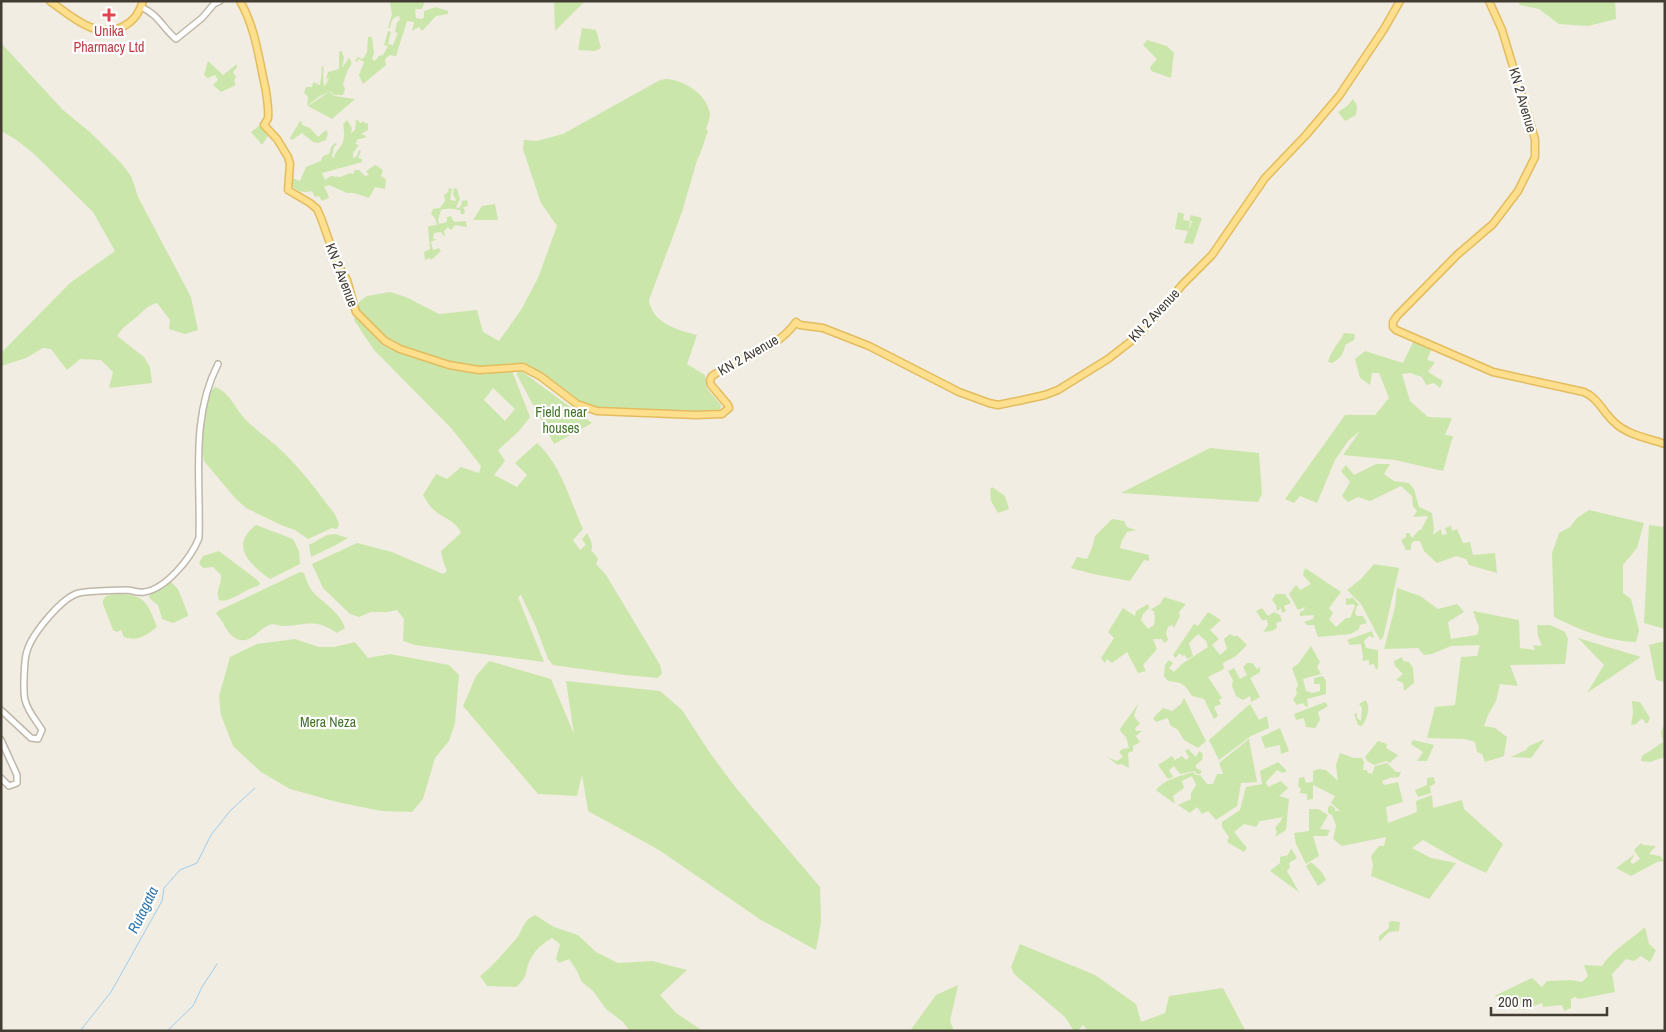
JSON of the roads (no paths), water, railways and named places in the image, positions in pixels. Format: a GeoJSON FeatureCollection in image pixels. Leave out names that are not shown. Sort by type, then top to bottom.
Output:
{"type":"FeatureCollection","features":[{"type":"Feature","properties":{"kind":"main road"},"geometry":{"type":"LineString","coordinates":[[50,1],[95,30],[118,29],[127,25],[142,4]]}},
{"type":"Feature","properties":{"kind":"main road","name":"KN 2 Avenue"},"geometry":{"type":"LineString","coordinates":[[240,1],[254,32],[265,82],[268,98],[268,118],[264,126],[284,148],[290,164],[288,190],[317,209],[337,263],[347,280],[356,312],[385,342],[406,352],[449,365],[479,370],[523,367],[540,376],[576,404],[597,411],[696,415],[722,414],[729,408],[711,384],[712,376],[765,348],[790,330],[796,322],[800,325],[823,328],[864,344],[959,392],[998,405],[1045,395],[1071,383],[1108,359],[1139,335],[1183,284],[1212,255],[1265,178],[1306,136],[1339,96],[1384,30],[1400,1]]}},
{"type":"Feature","properties":{"kind":"main road","name":"KN 2 Avenue"},"geometry":{"type":"LineString","coordinates":[[1489,1],[1505,40],[1535,138],[1535,157],[1518,191],[1505,210],[1493,224],[1462,251],[1397,316],[1393,326],[1396,330],[1493,372],[1584,392],[1595,399],[1613,422],[1620,427],[1636,435],[1665,444]]}},
{"type":"Feature","properties":{"kind":"street"},"geometry":{"type":"LineString","coordinates":[[142,4],[156,15],[166,30],[176,39],[202,18],[214,4],[220,1]]}},
{"type":"Feature","properties":{"kind":"street"},"geometry":{"type":"LineString","coordinates":[[1,710],[31,738],[38,738],[42,730],[30,714],[25,700],[26,652],[33,638],[61,603],[79,593],[127,590],[143,592],[156,588],[174,574],[195,549],[199,538],[197,463],[202,414],[210,379],[218,364]]}},
{"type":"Feature","properties":{"kind":"street"},"geometry":{"type":"LineString","coordinates":[[1,740],[17,775],[17,783],[9,786],[1,778]]}},
{"type":"Feature","properties":{"kind":"waterway","name":"Rutagata"},"geometry":{"type":"LineString","coordinates":[[80,1031],[111,992],[162,901],[164,888],[180,870],[197,863],[211,835],[230,811],[255,788]]}},
{"type":"Feature","properties":{"kind":"waterway"},"geometry":{"type":"LineString","coordinates":[[167,1031],[193,1006],[202,987],[217,964]]}},
{"type":"Feature","properties":{"kind":"place","name":"Unika Pharmacy Ltd"},"geometry":{"type":"Point","coordinates":[109,15]}},
{"type":"Feature","properties":{"kind":"park label","name":"Field near houses"},"geometry":{"type":"Point","coordinates":[561,420]}},
{"type":"Feature","properties":{"kind":"park label","name":"Mera Neza"},"geometry":{"type":"Point","coordinates":[328,722]}}]}
